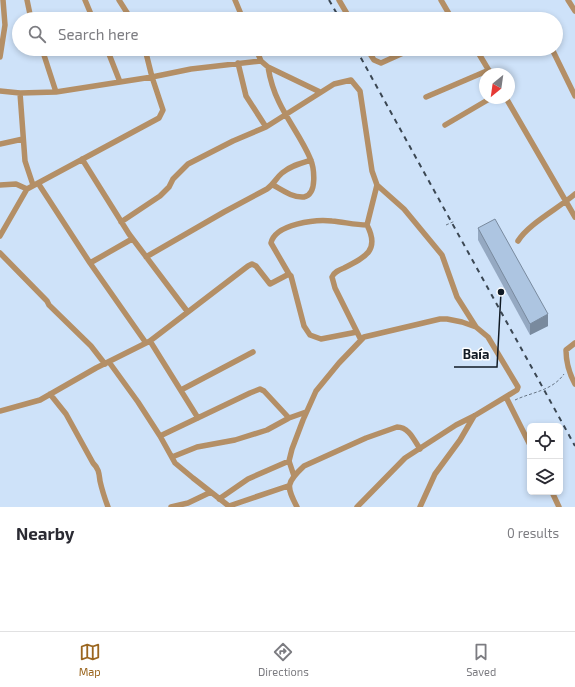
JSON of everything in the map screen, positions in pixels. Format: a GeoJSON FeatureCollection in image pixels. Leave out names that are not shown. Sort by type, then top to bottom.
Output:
{"type":"FeatureCollection","features":[{"type":"Feature","properties":{"kind":"street"},"geometry":{"type":"LineString","coordinates":[[0,57],[5,25],[3,0]]}},
{"type":"Feature","properties":{"kind":"street"},"geometry":{"type":"LineString","coordinates":[[27,0],[30,12]]}},
{"type":"Feature","properties":{"kind":"street"},"geometry":{"type":"LineString","coordinates":[[85,0],[90,12]]}},
{"type":"Feature","properties":{"kind":"street"},"geometry":{"type":"LineString","coordinates":[[119,0],[127,12]]}},
{"type":"Feature","properties":{"kind":"street"},"geometry":{"type":"LineString","coordinates":[[235,0],[240,12]]}},
{"type":"Feature","properties":{"kind":"street"},"geometry":{"type":"LineString","coordinates":[[339,0],[346,12]]}},
{"type":"Feature","properties":{"kind":"street"},"geometry":{"type":"LineString","coordinates":[[441,0],[448,12]]}},
{"type":"Feature","properties":{"kind":"street"},"geometry":{"type":"LineString","coordinates":[[568,0],[575,11]]}},
{"type":"Feature","properties":{"kind":"street"},"geometry":{"type":"LineString","coordinates":[[44,56],[56,92]]}},
{"type":"Feature","properties":{"kind":"street"},"geometry":{"type":"LineString","coordinates":[[110,56],[120,82]]}},
{"type":"Feature","properties":{"kind":"street"},"geometry":{"type":"LineString","coordinates":[[0,235],[27,188],[159,118],[163,110],[147,56]]}},
{"type":"Feature","properties":{"kind":"street"},"geometry":{"type":"LineString","coordinates":[[259,56],[260,60],[268,67],[320,92]]}},
{"type":"Feature","properties":{"kind":"street"},"geometry":{"type":"LineString","coordinates":[[371,56],[374,60],[381,63],[396,56]]}},
{"type":"Feature","properties":{"kind":"street"},"geometry":{"type":"LineString","coordinates":[[480,56],[488,68]]}},
{"type":"Feature","properties":{"kind":"street"},"geometry":{"type":"LineString","coordinates":[[555,56],[575,96]]}},
{"type":"Feature","properties":{"kind":"street"},"geometry":{"type":"LineString","coordinates":[[0,91],[20,93],[56,92],[152,77],[176,71],[260,60]]}},
{"type":"Feature","properties":{"kind":"street"},"geometry":{"type":"LineString","coordinates":[[238,63],[246,96],[266,127]]}},
{"type":"Feature","properties":{"kind":"street"},"geometry":{"type":"LineString","coordinates":[[268,67],[270,82],[311,160],[314,185],[311,193],[305,197],[294,196],[273,185]]}},
{"type":"Feature","properties":{"kind":"street"},"geometry":{"type":"LineString","coordinates":[[426,97],[479,76]]}},
{"type":"Feature","properties":{"kind":"street"},"geometry":{"type":"LineString","coordinates":[[121,222],[160,196],[169,187],[173,179],[188,164],[233,141],[266,127],[334,84],[347,80],[352,81],[360,91],[372,171],[377,185],[404,209],[442,255],[457,297],[476,327],[488,337],[518,387],[517,390],[506,397],[456,425],[406,458],[357,507]]}},
{"type":"Feature","properties":{"kind":"street"},"geometry":{"type":"LineString","coordinates":[[20,93],[25,161],[35,184],[90,263],[148,342],[198,418]]}},
{"type":"Feature","properties":{"kind":"street"},"geometry":{"type":"LineString","coordinates":[[445,125],[481,104]]}},
{"type":"Feature","properties":{"kind":"street"},"geometry":{"type":"LineString","coordinates":[[509,104],[575,217]]}},
{"type":"Feature","properties":{"kind":"street"},"geometry":{"type":"LineString","coordinates":[[0,144],[23,139]]}},
{"type":"Feature","properties":{"kind":"street"},"geometry":{"type":"LineString","coordinates":[[82,159],[132,239],[188,311]]}},
{"type":"Feature","properties":{"kind":"street"},"geometry":{"type":"LineString","coordinates":[[146,257],[273,185],[281,174],[291,167],[311,160]]}},
{"type":"Feature","properties":{"kind":"street"},"geometry":{"type":"LineString","coordinates":[[0,185],[16,184],[27,188]]}},
{"type":"Feature","properties":{"kind":"street"},"geometry":{"type":"LineString","coordinates":[[361,340],[335,288],[332,277],[335,272],[366,256],[370,249],[372,236],[367,225],[377,185]]}},
{"type":"Feature","properties":{"kind":"street"},"geometry":{"type":"LineString","coordinates":[[518,241],[521,236],[533,225],[575,194]]}},
{"type":"Feature","properties":{"kind":"street"},"geometry":{"type":"LineString","coordinates":[[357,332],[320,339],[310,335],[304,326],[291,276],[271,243],[275,235],[282,230],[305,222],[325,220],[367,225]]}},
{"type":"Feature","properties":{"kind":"street"},"geometry":{"type":"LineString","coordinates":[[90,263],[132,239]]}},
{"type":"Feature","properties":{"kind":"street"},"geometry":{"type":"LineString","coordinates":[[0,253],[67,324],[107,363],[138,402],[175,463],[229,507],[288,486],[294,476],[304,466],[372,435],[397,426],[408,430],[420,449]]}},
{"type":"Feature","properties":{"kind":"street"},"geometry":{"type":"LineString","coordinates":[[0,411],[14,406],[33,403],[148,342],[252,264],[256,266],[270,284],[289,274]]}},
{"type":"Feature","properties":{"kind":"street"},"geometry":{"type":"LineString","coordinates":[[294,476],[289,461],[292,449],[306,412],[316,391],[339,363],[364,337],[440,319],[455,320],[476,327]]}},
{"type":"Feature","properties":{"kind":"street"},"geometry":{"type":"LineString","coordinates":[[575,343],[566,350],[567,368],[575,384]]}},
{"type":"Feature","properties":{"kind":"street"},"geometry":{"type":"LineString","coordinates":[[181,390],[253,352]]}},
{"type":"Feature","properties":{"kind":"street"},"geometry":{"type":"LineString","coordinates":[[160,436],[260,389],[264,391],[289,418]]}},
{"type":"Feature","properties":{"kind":"street"},"geometry":{"type":"LineString","coordinates":[[50,394],[66,414],[97,467],[100,473],[100,481],[108,507]]}},
{"type":"Feature","properties":{"kind":"street"},"geometry":{"type":"LineString","coordinates":[[506,397],[527,439]]}},
{"type":"Feature","properties":{"kind":"street"},"geometry":{"type":"LineString","coordinates":[[172,457],[197,447],[235,440],[267,430],[289,418],[306,412]]}},
{"type":"Feature","properties":{"kind":"street"},"geometry":{"type":"LineString","coordinates":[[420,507],[435,474],[460,440],[474,416]]}},
{"type":"Feature","properties":{"kind":"street"},"geometry":{"type":"LineString","coordinates":[[220,499],[248,479],[289,461]]}},
{"type":"Feature","properties":{"kind":"street"},"geometry":{"type":"LineString","coordinates":[[288,486],[289,492],[297,507]]}},
{"type":"Feature","properties":{"kind":"street"},"geometry":{"type":"LineString","coordinates":[[171,507],[182,506],[211,492]]}},
{"type":"Feature","properties":{"kind":"street"},"geometry":{"type":"LineString","coordinates":[[553,495],[559,507]]}},
{"type":"Feature","properties":{"kind":"path"},"geometry":{"type":"LineString","coordinates":[[446,225],[455,221]]}},
{"type":"Feature","properties":{"kind":"path"},"geometry":{"type":"LineString","coordinates":[[509,403],[526,395],[548,388],[562,376],[567,368]]}},
{"type":"Feature","properties":{"kind":"building"},"geometry":{"type":"Polygon","coordinates":[[[495,219],[548,314],[530,324],[478,228],[495,219]]]}},
{"type":"Feature","properties":{"kind":"railway"},"geometry":{"type":"LineString","coordinates":[[329,0],[336,12]]}},
{"type":"Feature","properties":{"kind":"railway"},"geometry":{"type":"LineString","coordinates":[[360,56],[575,446]]}},
{"type":"Feature","properties":{"kind":"place","name":"Baía"},"geometry":{"type":"Point","coordinates":[501,292]}}]}
